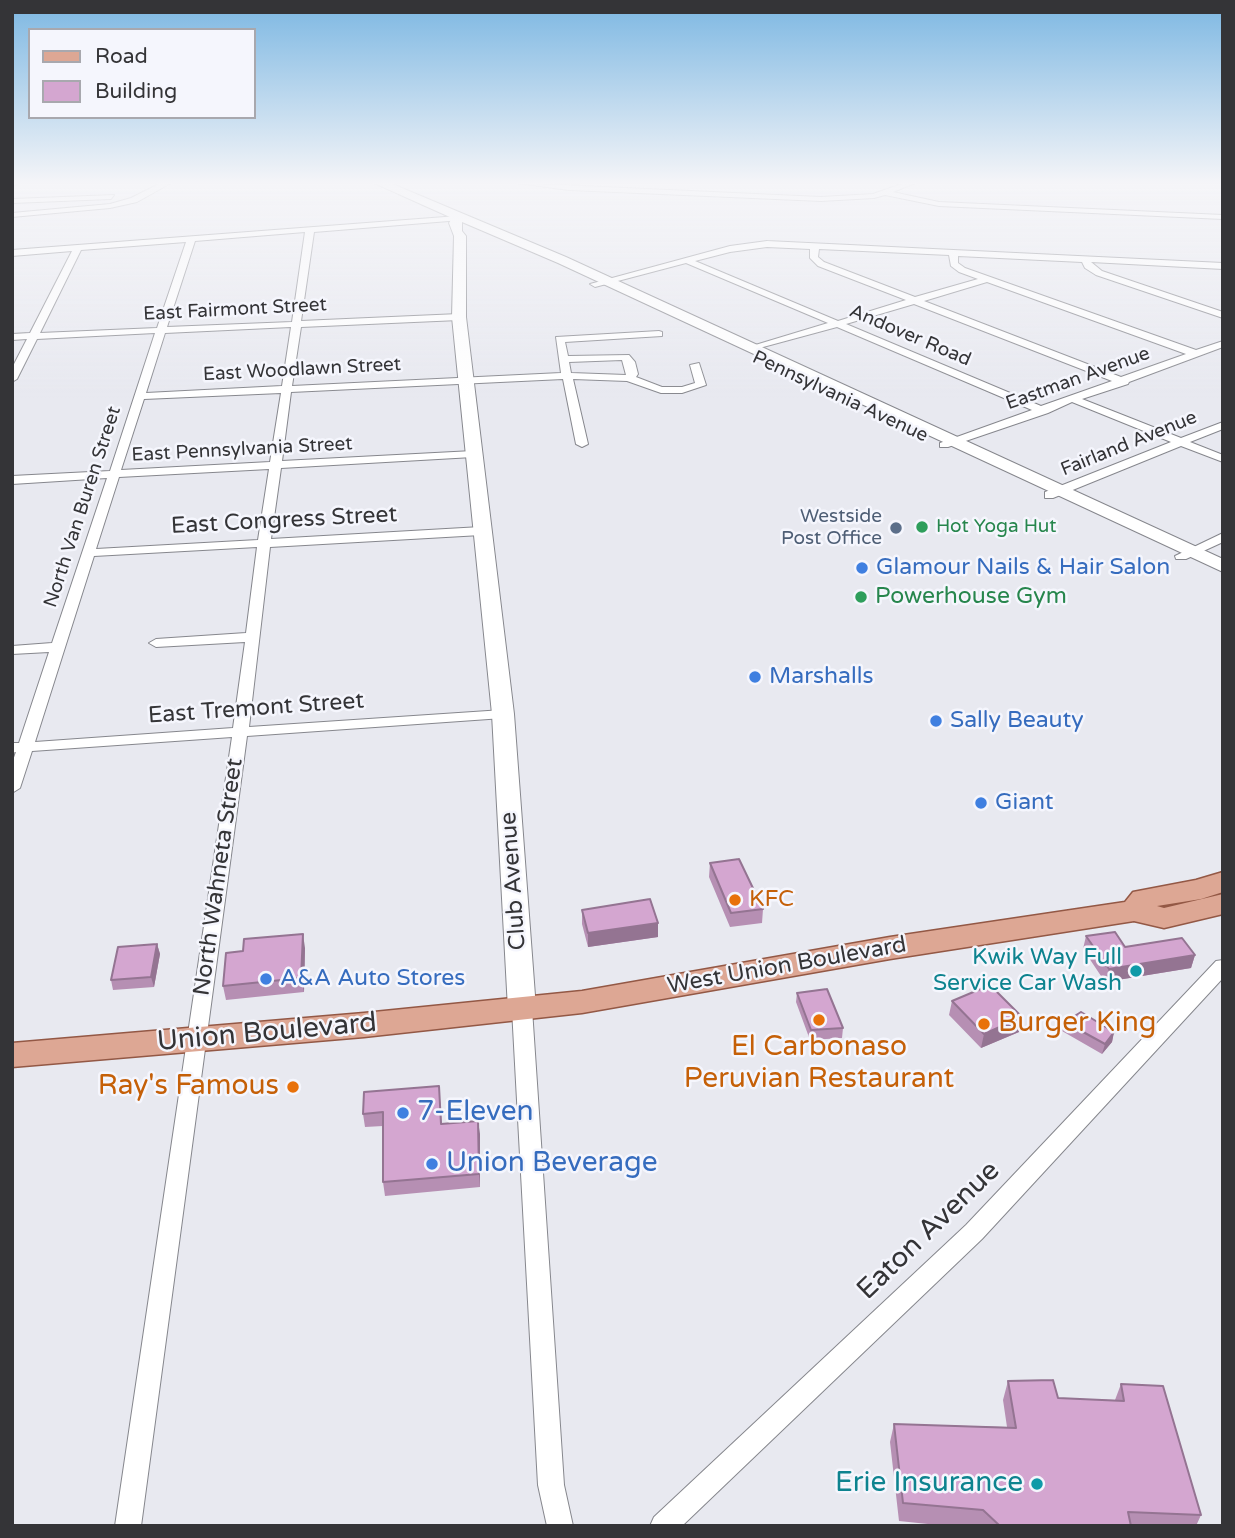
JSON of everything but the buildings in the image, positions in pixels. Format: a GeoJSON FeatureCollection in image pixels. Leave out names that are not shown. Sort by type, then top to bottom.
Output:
{"type":"FeatureCollection","features":[{"type":"Feature","properties":{"kind":"main road","name":"West Union Boulevard"},"geometry":{"type":"LineString","coordinates":[[1134,911],[1143,899],[1200,889],[1223,881]]}},
{"type":"Feature","properties":{"kind":"main road","name":"West Union Boulevard"},"geometry":{"type":"LineString","coordinates":[[523,1009],[582,1002],[890,948],[1134,911],[1164,918],[1223,904]]}},
{"type":"Feature","properties":{"kind":"main road","name":"Union Boulevard"},"geometry":{"type":"LineString","coordinates":[[12,1055],[523,1009]]}},
{"type":"Feature","properties":{"kind":"street"},"geometry":{"type":"LineString","coordinates":[[12,379],[75,255]]}},
{"type":"Feature","properties":{"kind":"street","name":"North Van Buren Street"},"geometry":{"type":"LineString","coordinates":[[12,788],[19,748],[58,647],[186,255]]}},
{"type":"Feature","properties":{"kind":"street","name":"North Wahneta Street"},"geometry":{"type":"LineString","coordinates":[[128,1526],[306,255]]}},
{"type":"Feature","properties":{"kind":"street","name":"Club Avenue"},"geometry":{"type":"LineString","coordinates":[[464,255],[459,317],[503,714],[551,1485],[560,1526]]}},
{"type":"Feature","properties":{"kind":"street","name":"Pennsylvania Avenue"},"geometry":{"type":"LineString","coordinates":[[536,255],[756,348],[950,443]]}},
{"type":"Feature","properties":{"kind":"street"},"geometry":{"type":"LineString","coordinates":[[601,282],[710,255]]}},
{"type":"Feature","properties":{"kind":"street"},"geometry":{"type":"LineString","coordinates":[[815,255],[814,258],[821,264],[1124,382]]}},
{"type":"Feature","properties":{"kind":"street"},"geometry":{"type":"LineString","coordinates":[[953,255],[957,267],[1196,354]]}},
{"type":"Feature","properties":{"kind":"street"},"geometry":{"type":"LineString","coordinates":[[1006,255],[1223,266]]}},
{"type":"Feature","properties":{"kind":"street"},"geometry":{"type":"LineString","coordinates":[[1086,259],[1088,266],[1098,273],[1223,315]]}},
{"type":"Feature","properties":{"kind":"street","name":"Andover Road"},"geometry":{"type":"LineString","coordinates":[[686,260],[1044,411]]}},
{"type":"Feature","properties":{"kind":"street"},"geometry":{"type":"LineString","coordinates":[[756,348],[987,279]]}},
{"type":"Feature","properties":{"kind":"street","name":"Pennsylvania Avenue"},"geometry":{"type":"LineString","coordinates":[[601,282],[1056,492],[1186,554],[1223,576]]}},
{"type":"Feature","properties":{"kind":"street","name":"East Fairmont Street"},"geometry":{"type":"LineString","coordinates":[[12,337],[459,317]]}},
{"type":"Feature","properties":{"kind":"street"},"geometry":{"type":"LineString","coordinates":[[582,444],[559,339],[659,334]]}},
{"type":"Feature","properties":{"kind":"street","name":"Eastman Avenue"},"geometry":{"type":"LineString","coordinates":[[950,443],[1075,400],[1223,344]]}},
{"type":"Feature","properties":{"kind":"street"},"geometry":{"type":"LineString","coordinates":[[564,359],[625,357],[630,362],[633,374],[629,378]]}},
{"type":"Feature","properties":{"kind":"street","name":"East Woodlawn Street"},"geometry":{"type":"LineString","coordinates":[[139,396],[567,376],[629,378],[661,390],[695,388],[701,385],[695,365]]}},
{"type":"Feature","properties":{"kind":"street"},"geometry":{"type":"LineString","coordinates":[[1075,400],[1223,459]]}},
{"type":"Feature","properties":{"kind":"street","name":"Fairland Avenue"},"geometry":{"type":"LineString","coordinates":[[1056,492],[1223,425]]}},
{"type":"Feature","properties":{"kind":"street","name":"East Pennsylvania Street"},"geometry":{"type":"LineString","coordinates":[[12,480],[473,454]]}},
{"type":"Feature","properties":{"kind":"street","name":"East Congress Street"},"geometry":{"type":"LineString","coordinates":[[88,553],[481,531]]}},
{"type":"Feature","properties":{"kind":"street"},"geometry":{"type":"LineString","coordinates":[[1186,554],[1223,537]]}},
{"type":"Feature","properties":{"kind":"street","name":"Pennsylvania Avenue"},"geometry":{"type":"LineString","coordinates":[[1186,554],[1223,566]]}},
{"type":"Feature","properties":{"kind":"street"},"geometry":{"type":"LineString","coordinates":[[156,643],[251,637]]}},
{"type":"Feature","properties":{"kind":"street"},"geometry":{"type":"LineString","coordinates":[[12,650],[58,647]]}},
{"type":"Feature","properties":{"kind":"street","name":"East Tremont Street"},"geometry":{"type":"LineString","coordinates":[[19,748],[503,714]]}},
{"type":"Feature","properties":{"kind":"street","name":"Eaton Avenue"},"geometry":{"type":"LineString","coordinates":[[663,1526],[974,1232],[1223,966]]}},
{"type":"Feature","properties":{"kind":"place","name":"Hot Yoga Hut"},"geometry":{"type":"Point","coordinates":[922,527]}},
{"type":"Feature","properties":{"kind":"place","name":"Westside Post Office"},"geometry":{"type":"Point","coordinates":[896,528]}},
{"type":"Feature","properties":{"kind":"place","name":"Glamour Nails & Hair Salon"},"geometry":{"type":"Point","coordinates":[862,568]}},
{"type":"Feature","properties":{"kind":"place","name":"Powerhouse Gym"},"geometry":{"type":"Point","coordinates":[861,597]}},
{"type":"Feature","properties":{"kind":"place","name":"Marshalls"},"geometry":{"type":"Point","coordinates":[755,677]}},
{"type":"Feature","properties":{"kind":"place","name":"Sally Beauty"},"geometry":{"type":"Point","coordinates":[936,721]}},
{"type":"Feature","properties":{"kind":"place","name":"Giant"},"geometry":{"type":"Point","coordinates":[981,803]}},
{"type":"Feature","properties":{"kind":"place","name":"KFC"},"geometry":{"type":"Point","coordinates":[735,900]}},
{"type":"Feature","properties":{"kind":"place","name":"Kwik Way Full Service Car Wash"},"geometry":{"type":"Point","coordinates":[1136,971]}},
{"type":"Feature","properties":{"kind":"place","name":"A&A Auto Stores"},"geometry":{"type":"Point","coordinates":[266,979]}},
{"type":"Feature","properties":{"kind":"place","name":"El Carbonaso Peruvian Restaurant"},"geometry":{"type":"Point","coordinates":[819,1020]}},
{"type":"Feature","properties":{"kind":"place","name":"Burger King"},"geometry":{"type":"Point","coordinates":[984,1024]}},
{"type":"Feature","properties":{"kind":"place","name":"Ray's Famous"},"geometry":{"type":"Point","coordinates":[293,1087]}},
{"type":"Feature","properties":{"kind":"place","name":"7-Eleven"},"geometry":{"type":"Point","coordinates":[403,1113]}},
{"type":"Feature","properties":{"kind":"place","name":"Union Beverage"},"geometry":{"type":"Point","coordinates":[432,1164]}},
{"type":"Feature","properties":{"kind":"place","name":"Erie Insurance"},"geometry":{"type":"Point","coordinates":[1037,1484]}}]}
